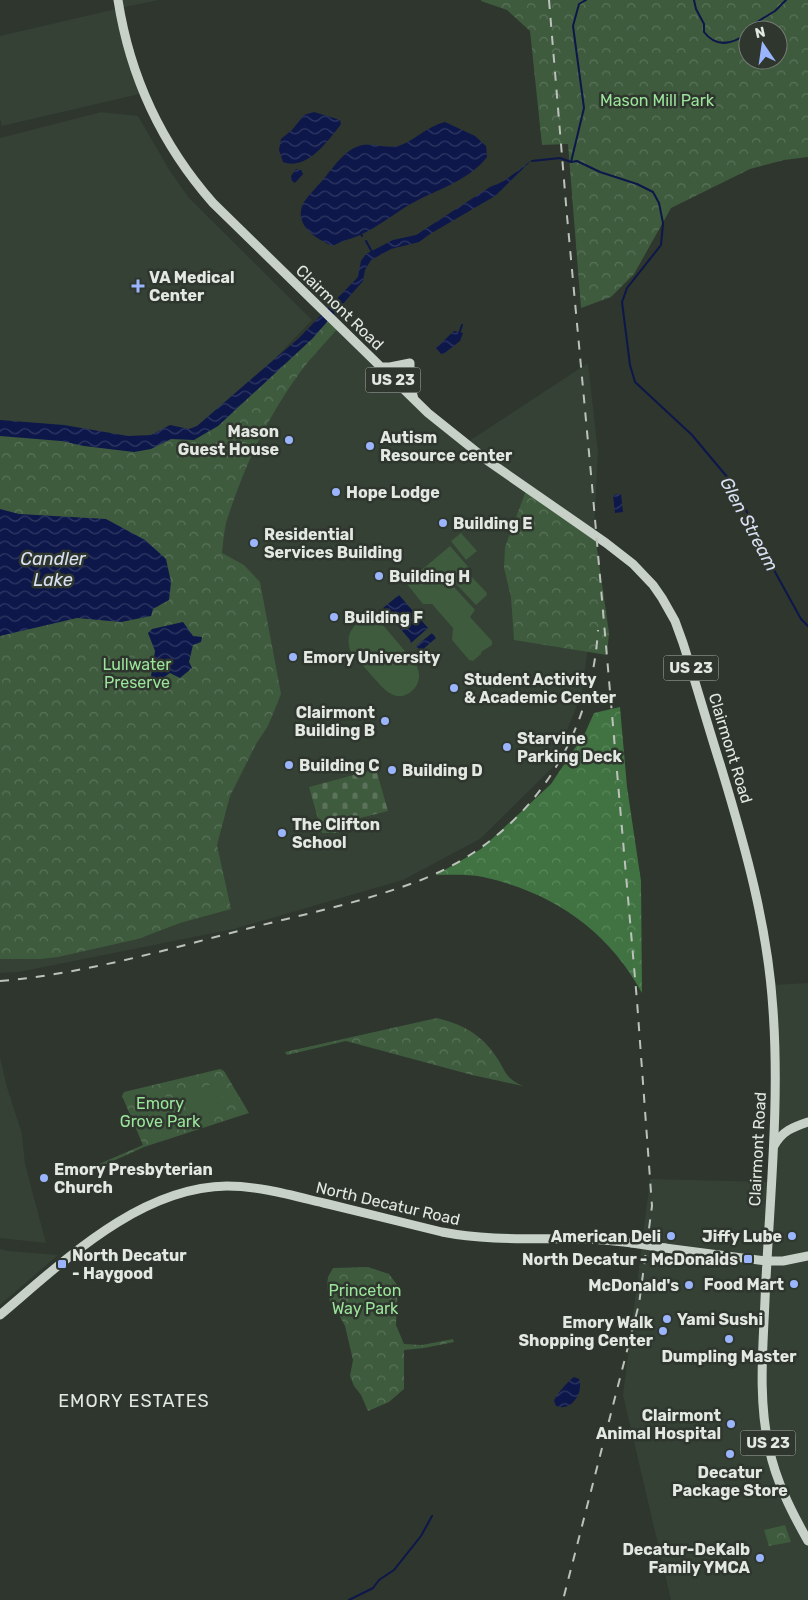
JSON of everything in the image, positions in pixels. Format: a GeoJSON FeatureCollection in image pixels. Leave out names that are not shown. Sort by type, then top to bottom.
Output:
{"type":"FeatureCollection","features":[{"type":"Feature","properties":{"kind":"main road","name":"Clairmont Road"},"geometry":{"type":"LineString","coordinates":[[118,0],[136,76],[160,129],[192,178],[213,203],[415,401],[445,427],[488,461],[621,554],[653,585],[675,621],[730,797],[758,903],[773,1007],[776,1081],[762,1367],[764,1417],[773,1465],[784,1494],[808,1541]]}},
{"type":"Feature","properties":{"kind":"main road"},"geometry":{"type":"LineString","coordinates":[[380,367],[410,363],[410,385],[415,401]]}},
{"type":"Feature","properties":{"kind":"main road"},"geometry":{"type":"LineString","coordinates":[[773,1148],[780,1137],[788,1130],[808,1122]]}},
{"type":"Feature","properties":{"kind":"main road","name":"North Decatur Road"},"geometry":{"type":"LineString","coordinates":[[0,1315],[76,1252],[120,1222],[168,1197],[206,1188],[245,1187],[275,1191],[442,1232],[490,1239],[584,1238],[766,1261],[783,1261],[808,1256]]}},
{"type":"Feature","properties":{"kind":"shaded area"},"geometry":{"type":"Polygon","coordinates":[[[119,0],[159,0],[120,8],[119,0]]]}},
{"type":"Feature","properties":{"kind":"shaded area"},"geometry":{"type":"Polygon","coordinates":[[[120,8],[144,93],[2,126],[0,119],[0,36],[120,8]]]}},
{"type":"Feature","properties":{"kind":"shaded area","name":"Emory University"},"geometry":{"type":"Polygon","coordinates":[[[101,112],[138,116],[170,171],[189,198],[312,320],[244,391],[200,428],[187,431],[171,430],[148,438],[128,439],[21,429],[125,443],[145,442],[174,432],[188,434],[202,430],[289,353],[326,315],[428,413],[488,461],[515,479],[469,441],[588,363],[598,452],[592,574],[592,616],[582,692],[553,767],[480,839],[403,880],[234,929],[19,972],[0,973],[0,138],[101,112]]]}},
{"type":"Feature","properties":{"kind":"shaded area"},"geometry":{"type":"Polygon","coordinates":[[[808,983],[808,1600],[671,1600],[623,1395],[650,1179],[774,1182],[771,985],[808,983]]]}},
{"type":"Feature","properties":{"kind":"shaded area"},"geometry":{"type":"Polygon","coordinates":[[[0,1057],[7,1087],[22,1134],[25,1164],[46,1243],[0,1238],[0,1057]]]}},
{"type":"Feature","properties":{"kind":"shaded area"},"geometry":{"type":"Polygon","coordinates":[[[0,1249],[9,1251],[58,1255],[0,1305],[0,1249]]]}},
{"type":"Feature","properties":{"kind":"green space","name":"Mason Mill Park"},"geometry":{"type":"Polygon","coordinates":[[[481,0],[808,0],[808,157],[784,160],[750,169],[671,208],[634,274],[611,297],[581,308],[568,144],[542,145],[530,31],[507,10],[481,0]]]}},
{"type":"Feature","properties":{"kind":"green space","name":"Lullwater Preserve"},"geometry":{"type":"Polygon","coordinates":[[[326,315],[339,327],[308,362],[271,418],[241,480],[226,523],[222,553],[244,565],[260,582],[281,694],[268,726],[256,744],[230,796],[217,845],[231,909],[180,923],[138,939],[58,957],[0,959],[0,427],[101,440],[202,430],[326,315]]]}},
{"type":"Feature","properties":{"kind":"green space"},"geometry":{"type":"Polygon","coordinates":[[[527,488],[595,535],[609,633],[607,655],[514,640],[511,597],[504,568],[505,547],[527,488]]]}},
{"type":"Feature","properties":{"kind":"green space"},"geometry":{"type":"Polygon","coordinates":[[[461,533],[477,551],[466,560],[451,541],[461,533]]]}},
{"type":"Feature","properties":{"kind":"green space"},"geometry":{"type":"Polygon","coordinates":[[[450,546],[471,570],[454,587],[475,610],[470,617],[492,641],[492,645],[481,652],[473,661],[469,660],[452,640],[453,628],[432,604],[423,604],[406,583],[450,546]]]}},
{"type":"Feature","properties":{"kind":"green space"},"geometry":{"type":"Polygon","coordinates":[[[469,574],[487,593],[476,605],[457,585],[469,574]]]}},
{"type":"Feature","properties":{"kind":"green space"},"geometry":{"type":"Polygon","coordinates":[[[364,620],[382,624],[416,664],[419,681],[416,687],[407,694],[395,696],[390,694],[351,652],[349,647],[350,633],[355,625],[364,620]]]}},
{"type":"Feature","properties":{"kind":"green space"},"geometry":{"type":"Polygon","coordinates":[[[620,707],[627,787],[641,881],[642,993],[613,950],[576,917],[555,904],[508,884],[483,877],[436,875],[481,849],[551,784],[585,733],[594,713],[620,707]]]}},
{"type":"Feature","properties":{"kind":"green space"},"geometry":{"type":"Polygon","coordinates":[[[376,769],[388,811],[344,822],[344,828],[339,830],[339,833],[322,833],[309,787],[376,769]]]}},
{"type":"Feature","properties":{"kind":"green space"},"geometry":{"type":"Polygon","coordinates":[[[437,1018],[454,1023],[476,1035],[489,1047],[508,1076],[523,1086],[472,1075],[346,1041],[287,1055],[285,1052],[437,1018]]]}},
{"type":"Feature","properties":{"kind":"green space","name":"Emory Grove Park"},"geometry":{"type":"Polygon","coordinates":[[[220,1069],[224,1071],[249,1113],[144,1147],[100,1167],[99,1164],[143,1145],[122,1096],[124,1092],[220,1069]]]}},
{"type":"Feature","properties":{"kind":"green space"},"geometry":{"type":"Polygon","coordinates":[[[217,1082],[226,1107],[193,1119],[184,1095],[217,1082]]]}},
{"type":"Feature","properties":{"kind":"green space"},"geometry":{"type":"Polygon","coordinates":[[[168,1096],[179,1126],[152,1135],[141,1105],[168,1096]]]}},
{"type":"Feature","properties":{"kind":"green space","name":"Princeton Way Park"},"geometry":{"type":"Polygon","coordinates":[[[368,1267],[389,1274],[398,1286],[396,1325],[404,1344],[422,1345],[453,1339],[454,1342],[404,1350],[404,1389],[389,1402],[368,1411],[350,1376],[353,1360],[345,1326],[339,1315],[333,1311],[327,1286],[328,1277],[333,1268],[368,1267]]]}},
{"type":"Feature","properties":{"kind":"green space"},"geometry":{"type":"Polygon","coordinates":[[[785,1525],[791,1542],[769,1546],[764,1530],[785,1525]]]}},
{"type":"Feature","properties":{"kind":"water"},"geometry":{"type":"Polygon","coordinates":[[[314,112],[340,120],[341,124],[316,153],[300,162],[292,164],[283,162],[279,150],[281,139],[292,130],[304,115],[314,112]]]}},
{"type":"Feature","properties":{"kind":"water"},"geometry":{"type":"Polygon","coordinates":[[[445,122],[475,136],[486,146],[487,157],[464,177],[411,204],[366,232],[333,246],[313,235],[303,224],[301,210],[304,202],[347,153],[361,145],[398,146],[445,122]]]}},
{"type":"Feature","properties":{"kind":"water"},"geometry":{"type":"Polygon","coordinates":[[[532,160],[495,196],[419,242],[391,249],[371,260],[365,270],[363,281],[312,339],[218,426],[194,440],[171,439],[151,449],[134,452],[84,446],[61,441],[0,436],[0,420],[64,425],[128,436],[151,435],[170,425],[189,429],[197,426],[299,338],[358,277],[361,261],[366,254],[393,240],[416,235],[490,187],[504,181],[532,160]]]}},
{"type":"Feature","properties":{"kind":"water"},"geometry":{"type":"Polygon","coordinates":[[[296,169],[301,170],[303,174],[295,183],[292,181],[291,176],[296,169]]]}},
{"type":"Feature","properties":{"kind":"water"},"geometry":{"type":"Polygon","coordinates":[[[454,331],[463,333],[460,341],[442,355],[436,348],[454,331]]]}},
{"type":"Feature","properties":{"kind":"water"},"geometry":{"type":"Polygon","coordinates":[[[621,494],[623,512],[615,513],[613,495],[621,494]]]}},
{"type":"Feature","properties":{"kind":"water","name":"Candler Lake"},"geometry":{"type":"Polygon","coordinates":[[[0,509],[19,514],[106,519],[145,540],[166,559],[171,582],[169,600],[153,609],[151,616],[121,622],[77,618],[0,636],[0,509]]]}},
{"type":"Feature","properties":{"kind":"water"},"geometry":{"type":"Polygon","coordinates":[[[399,595],[428,628],[411,643],[383,608],[399,595]]]}},
{"type":"Feature","properties":{"kind":"water"},"geometry":{"type":"Polygon","coordinates":[[[183,622],[193,636],[202,637],[201,642],[193,645],[189,662],[192,668],[180,678],[170,673],[160,680],[151,676],[155,651],[148,633],[152,629],[183,622]]]}},
{"type":"Feature","properties":{"kind":"water"},"geometry":{"type":"Polygon","coordinates":[[[432,633],[436,638],[421,651],[416,646],[432,633]]]}},
{"type":"Feature","properties":{"kind":"water"},"geometry":{"type":"Polygon","coordinates":[[[574,1377],[579,1379],[580,1384],[580,1390],[575,1400],[567,1406],[556,1406],[555,1398],[574,1377]]]}},
{"type":"Feature","properties":{"kind":"waterway"},"geometry":{"type":"LineString","coordinates":[[571,162],[584,108],[573,26],[579,4],[586,0]]}},
{"type":"Feature","properties":{"kind":"waterway"},"geometry":{"type":"LineString","coordinates":[[694,0],[696,9],[704,24],[704,32],[709,37],[720,43],[738,39]]}},
{"type":"Feature","properties":{"kind":"waterway"},"geometry":{"type":"LineString","coordinates":[[760,20],[775,11],[786,0]]}},
{"type":"Feature","properties":{"kind":"waterway","name":"Glen Stream"},"geometry":{"type":"LineString","coordinates":[[532,161],[560,158],[571,162],[577,161],[653,192],[659,203],[663,223],[661,245],[627,288],[622,302],[630,365],[635,382],[692,435],[728,478],[747,512],[758,541],[801,619],[808,626]]}},
{"type":"Feature","properties":{"kind":"waterway"},"geometry":{"type":"LineString","coordinates":[[366,241],[372,252]]}},
{"type":"Feature","properties":{"kind":"waterway"},"geometry":{"type":"LineString","coordinates":[[459,334],[462,325]]}},
{"type":"Feature","properties":{"kind":"waterway"},"geometry":{"type":"LineString","coordinates":[[349,1600],[373,1588],[379,1580],[394,1570],[421,1536],[432,1516]]}},
{"type":"Feature","properties":{"kind":"railway"},"geometry":{"type":"LineString","coordinates":[[549,0],[637,1001],[652,1206],[639,1304],[563,1600]]}},
{"type":"Feature","properties":{"kind":"railway"},"geometry":{"type":"LineString","coordinates":[[0,981],[31,978],[122,961],[332,908],[399,888],[459,862],[492,839],[522,812],[547,781],[567,747],[582,710],[593,671],[598,630]]}},
{"type":"Feature","properties":{"kind":"place","name":"VA Medical Center"},"geometry":{"type":"Point","coordinates":[138,286]}},
{"type":"Feature","properties":{"kind":"place","name":"Mason Guest House"},"geometry":{"type":"Point","coordinates":[289,440]}},
{"type":"Feature","properties":{"kind":"place","name":"Autism Resource center"},"geometry":{"type":"Point","coordinates":[370,446]}},
{"type":"Feature","properties":{"kind":"place","name":"Hope Lodge"},"geometry":{"type":"Point","coordinates":[336,492]}},
{"type":"Feature","properties":{"kind":"place","name":"Building E"},"geometry":{"type":"Point","coordinates":[443,523]}},
{"type":"Feature","properties":{"kind":"place","name":"Residential Services Building"},"geometry":{"type":"Point","coordinates":[254,543]}},
{"type":"Feature","properties":{"kind":"place","name":"Building H"},"geometry":{"type":"Point","coordinates":[379,576]}},
{"type":"Feature","properties":{"kind":"place","name":"Building F"},"geometry":{"type":"Point","coordinates":[334,617]}},
{"type":"Feature","properties":{"kind":"place","name":"Emory University"},"geometry":{"type":"Point","coordinates":[293,657]}},
{"type":"Feature","properties":{"kind":"place","name":"Student Activity & Academic Center"},"geometry":{"type":"Point","coordinates":[454,688]}},
{"type":"Feature","properties":{"kind":"place","name":"Clairmont Building B"},"geometry":{"type":"Point","coordinates":[385,721]}},
{"type":"Feature","properties":{"kind":"place","name":"Starvine Parking Deck"},"geometry":{"type":"Point","coordinates":[507,747]}},
{"type":"Feature","properties":{"kind":"place","name":"Building C"},"geometry":{"type":"Point","coordinates":[289,765]}},
{"type":"Feature","properties":{"kind":"place","name":"Building D"},"geometry":{"type":"Point","coordinates":[392,770]}},
{"type":"Feature","properties":{"kind":"place","name":"The Clifton School"},"geometry":{"type":"Point","coordinates":[282,833]}},
{"type":"Feature","properties":{"kind":"place","name":"Emory Presbyterian Church"},"geometry":{"type":"Point","coordinates":[44,1178]}},
{"type":"Feature","properties":{"kind":"place","name":"American Deli"},"geometry":{"type":"Point","coordinates":[671,1236]}},
{"type":"Feature","properties":{"kind":"place","name":"Jiffy Lube"},"geometry":{"type":"Point","coordinates":[792,1236]}},
{"type":"Feature","properties":{"kind":"place","name":"North Decatur - McDonalds"},"geometry":{"type":"Point","coordinates":[748,1259]}},
{"type":"Feature","properties":{"kind":"place","name":"North Decatur - Haygood"},"geometry":{"type":"Point","coordinates":[62,1264]}},
{"type":"Feature","properties":{"kind":"place","name":"Food Mart"},"geometry":{"type":"Point","coordinates":[794,1284]}},
{"type":"Feature","properties":{"kind":"place","name":"McDonald's"},"geometry":{"type":"Point","coordinates":[689,1285]}},
{"type":"Feature","properties":{"kind":"place","name":"Yami Sushi"},"geometry":{"type":"Point","coordinates":[667,1319]}},
{"type":"Feature","properties":{"kind":"place","name":"Emory Walk Shopping Center"},"geometry":{"type":"Point","coordinates":[663,1331]}},
{"type":"Feature","properties":{"kind":"place","name":"Dumpling Master"},"geometry":{"type":"Point","coordinates":[729,1339]}},
{"type":"Feature","properties":{"kind":"place","name":"Clairmont Animal Hospital"},"geometry":{"type":"Point","coordinates":[731,1424]}},
{"type":"Feature","properties":{"kind":"place","name":"Decatur Package Store"},"geometry":{"type":"Point","coordinates":[730,1454]}},
{"type":"Feature","properties":{"kind":"place","name":"Decatur-DeKalb Family YMCA"},"geometry":{"type":"Point","coordinates":[760,1558]}},
{"type":"Feature","properties":{"kind":"district","name":"EMORY ESTATES"},"geometry":{"type":"Point","coordinates":[134,1401]}}]}
